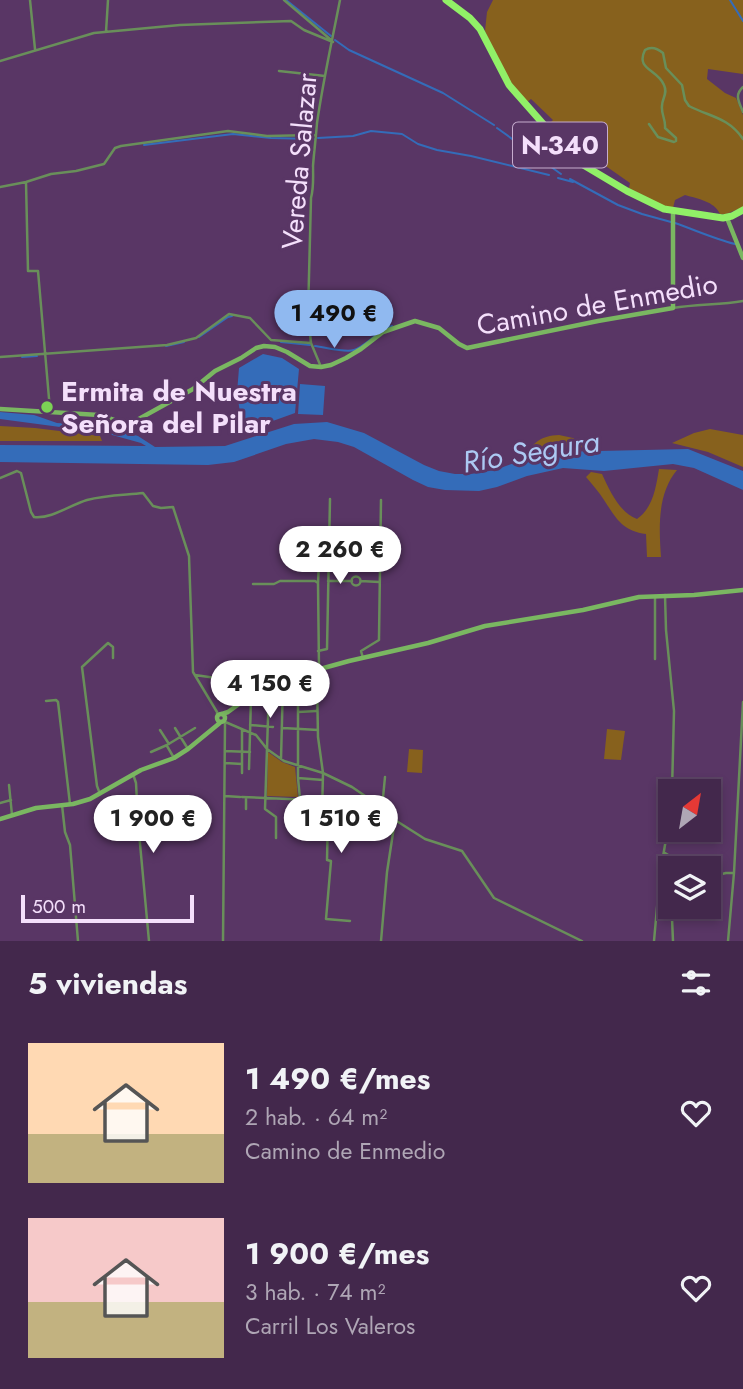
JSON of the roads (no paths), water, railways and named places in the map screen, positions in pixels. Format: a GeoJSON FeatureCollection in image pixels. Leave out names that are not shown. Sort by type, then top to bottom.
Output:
{"type":"FeatureCollection","features":[{"type":"Feature","properties":{"kind":"highway","name":"N-340"},"geometry":{"type":"LineString","coordinates":[[446,0],[480,29],[509,85],[571,156],[584,167],[658,207],[673,212],[718,217],[740,212]]}},
{"type":"Feature","properties":{"kind":"main road"},"geometry":{"type":"LineString","coordinates":[[673,212],[673,308]]}},
{"type":"Feature","properties":{"kind":"main road"},"geometry":{"type":"LineString","coordinates":[[731,228],[733,218],[740,212]]}},
{"type":"Feature","properties":{"kind":"main road"},"geometry":{"type":"LineString","coordinates":[[718,217],[725,220],[731,228]]}},
{"type":"Feature","properties":{"kind":"main road"},"geometry":{"type":"LineString","coordinates":[[727,217],[743,258]]}},
{"type":"Feature","properties":{"kind":"main road","name":"Camino de Enmedio"},"geometry":{"type":"LineString","coordinates":[[321,367],[346,358],[383,332],[415,321],[439,328],[467,348],[673,308]]}},
{"type":"Feature","properties":{"kind":"main road"},"geometry":{"type":"LineString","coordinates":[[0,409],[99,415],[127,423],[193,389],[215,371],[241,359],[256,348],[275,347],[310,366],[321,367]]}},
{"type":"Feature","properties":{"kind":"main road"},"geometry":{"type":"LineString","coordinates":[[222,719],[267,687],[485,626],[574,612],[639,597],[694,595],[741,589]]}},
{"type":"Feature","properties":{"kind":"main road"},"geometry":{"type":"LineString","coordinates":[[0,819],[36,807],[71,804],[100,794],[133,774],[174,758],[188,750],[228,712],[246,699],[286,679],[317,674],[363,658],[413,647]]}},
{"type":"Feature","properties":{"kind":"street"},"geometry":{"type":"LineString","coordinates":[[30,0],[35,51]]}},
{"type":"Feature","properties":{"kind":"street"},"geometry":{"type":"LineString","coordinates":[[106,32],[108,0]]}},
{"type":"Feature","properties":{"kind":"street"},"geometry":{"type":"LineString","coordinates":[[284,0],[333,41]]}},
{"type":"Feature","properties":{"kind":"street","name":"Vereda Salazar"},"geometry":{"type":"LineString","coordinates":[[321,367],[311,343],[308,315],[311,198],[314,189],[316,135],[340,0]]}},
{"type":"Feature","properties":{"kind":"street"},"geometry":{"type":"LineString","coordinates":[[0,61],[94,33],[180,25],[291,21],[304,30],[333,41]]}},
{"type":"Feature","properties":{"kind":"street"},"geometry":{"type":"LineString","coordinates":[[649,124],[658,137],[676,141],[665,128],[662,106],[666,92],[664,85],[642,62],[645,50],[656,48],[663,53],[666,68],[682,85],[689,106],[719,118],[743,139]]}},
{"type":"Feature","properties":{"kind":"street"},"geometry":{"type":"LineString","coordinates":[[279,71],[325,76]]}},
{"type":"Feature","properties":{"kind":"street"},"geometry":{"type":"LineString","coordinates":[[743,87],[737,94],[743,112]]}},
{"type":"Feature","properties":{"kind":"street"},"geometry":{"type":"LineString","coordinates":[[0,187],[104,164],[115,148],[121,146],[228,131],[267,135],[316,135]]}},
{"type":"Feature","properties":{"kind":"street"},"geometry":{"type":"LineString","coordinates":[[26,182],[28,271],[38,271],[50,414]]}},
{"type":"Feature","properties":{"kind":"street","name":"Camino de Enmedio"},"geometry":{"type":"LineString","coordinates":[[673,308],[743,301]]}},
{"type":"Feature","properties":{"kind":"street"},"geometry":{"type":"LineString","coordinates":[[0,357],[167,345],[196,338],[229,314],[250,318],[271,340],[311,343]]}},
{"type":"Feature","properties":{"kind":"street"},"geometry":{"type":"LineString","coordinates":[[16,465],[17,471],[22,474],[31,512],[37,517],[48,516],[92,499],[143,493],[153,506],[173,507],[188,556],[193,672],[222,719],[225,751],[223,941]]}},
{"type":"Feature","properties":{"kind":"street"},"geometry":{"type":"LineString","coordinates":[[0,478],[17,471]]}},
{"type":"Feature","properties":{"kind":"street"},"geometry":{"type":"LineString","coordinates":[[318,651],[327,649],[330,499]]}},
{"type":"Feature","properties":{"kind":"street"},"geometry":{"type":"LineString","coordinates":[[363,658],[361,651],[379,640],[381,500]]}},
{"type":"Feature","properties":{"kind":"street"},"geometry":{"type":"LineString","coordinates":[[329,538],[381,540]]}},
{"type":"Feature","properties":{"kind":"street"},"geometry":{"type":"LineString","coordinates":[[319,562],[317,711],[323,773],[322,814],[327,814],[328,817],[327,860],[331,861],[326,919],[350,921]]}},
{"type":"Feature","properties":{"kind":"street"},"geometry":{"type":"LineString","coordinates":[[352,581],[356,576],[361,581],[380,582]]}},
{"type":"Feature","properties":{"kind":"street"},"geometry":{"type":"LineString","coordinates":[[328,580],[352,581],[356,586],[361,581]]}},
{"type":"Feature","properties":{"kind":"street"},"geometry":{"type":"LineString","coordinates":[[253,584],[274,584],[280,581],[318,583]]}},
{"type":"Feature","properties":{"kind":"street"},"geometry":{"type":"LineString","coordinates":[[665,595],[674,710],[672,779]]}},
{"type":"Feature","properties":{"kind":"street"},"geometry":{"type":"LineString","coordinates":[[655,596],[655,659]]}},
{"type":"Feature","properties":{"kind":"street"},"geometry":{"type":"LineString","coordinates":[[100,794],[82,667],[108,643],[113,647],[113,658]]}},
{"type":"Feature","properties":{"kind":"street"},"geometry":{"type":"LineString","coordinates":[[195,675],[267,687],[271,727],[267,749],[265,809],[276,817],[276,838]]}},
{"type":"Feature","properties":{"kind":"street"},"geometry":{"type":"LineString","coordinates":[[298,677],[300,799]]}},
{"type":"Feature","properties":{"kind":"street"},"geometry":{"type":"LineString","coordinates":[[281,758],[283,682]]}},
{"type":"Feature","properties":{"kind":"street"},"geometry":{"type":"LineString","coordinates":[[249,769],[251,698]]}},
{"type":"Feature","properties":{"kind":"street"},"geometry":{"type":"LineString","coordinates":[[46,701],[58,702],[71,804]]}},
{"type":"Feature","properties":{"kind":"street"},"geometry":{"type":"LineString","coordinates":[[728,941],[743,702]]}},
{"type":"Feature","properties":{"kind":"street"},"geometry":{"type":"LineString","coordinates":[[298,712],[317,711]]}},
{"type":"Feature","properties":{"kind":"street"},"geometry":{"type":"LineString","coordinates":[[222,719],[258,736],[267,749],[281,758],[352,787],[425,839],[462,851],[497,900],[582,941]]}},
{"type":"Feature","properties":{"kind":"street"},"geometry":{"type":"LineString","coordinates":[[250,725],[271,727]]}},
{"type":"Feature","properties":{"kind":"street"},"geometry":{"type":"LineString","coordinates":[[151,752],[195,728]]}},
{"type":"Feature","properties":{"kind":"street"},"geometry":{"type":"LineString","coordinates":[[282,728],[318,730]]}},
{"type":"Feature","properties":{"kind":"street"},"geometry":{"type":"LineString","coordinates":[[175,729],[188,750]]}},
{"type":"Feature","properties":{"kind":"street"},"geometry":{"type":"LineString","coordinates":[[242,729],[242,773]]}},
{"type":"Feature","properties":{"kind":"street"},"geometry":{"type":"LineString","coordinates":[[160,730],[174,758]]}},
{"type":"Feature","properties":{"kind":"street"},"geometry":{"type":"LineString","coordinates":[[225,751],[250,752]]}},
{"type":"Feature","properties":{"kind":"street"},"geometry":{"type":"LineString","coordinates":[[225,763],[242,764]]}},
{"type":"Feature","properties":{"kind":"street"},"geometry":{"type":"LineString","coordinates":[[133,774],[136,783],[149,941]]}},
{"type":"Feature","properties":{"kind":"street"},"geometry":{"type":"LineString","coordinates":[[382,808],[386,777]]}},
{"type":"Feature","properties":{"kind":"street"},"geometry":{"type":"LineString","coordinates":[[298,778],[323,780]]}},
{"type":"Feature","properties":{"kind":"street"},"geometry":{"type":"LineString","coordinates":[[9,785],[12,815]]}},
{"type":"Feature","properties":{"kind":"street"},"geometry":{"type":"LineString","coordinates":[[225,796],[332,801]]}},
{"type":"Feature","properties":{"kind":"street"},"geometry":{"type":"LineString","coordinates":[[243,797],[246,808]]}},
{"type":"Feature","properties":{"kind":"street"},"geometry":{"type":"LineString","coordinates":[[0,803],[11,800]]}},
{"type":"Feature","properties":{"kind":"street"},"geometry":{"type":"LineString","coordinates":[[62,805],[65,832],[70,845],[78,941]]}},
{"type":"Feature","properties":{"kind":"street"},"geometry":{"type":"LineString","coordinates":[[381,941],[395,820]]}},
{"type":"Feature","properties":{"kind":"street"},"geometry":{"type":"LineString","coordinates":[[664,856],[666,842]]}},
{"type":"Feature","properties":{"kind":"street"},"geometry":{"type":"LineString","coordinates":[[665,853],[670,856]]}},
{"type":"Feature","properties":{"kind":"street"},"geometry":{"type":"LineString","coordinates":[[721,874],[734,873]]}},
{"type":"Feature","properties":{"kind":"street"},"geometry":{"type":"LineString","coordinates":[[654,941],[658,896]]}},
{"type":"Feature","properties":{"kind":"street"},"geometry":{"type":"LineString","coordinates":[[672,919],[673,941]]}},
{"type":"Feature","properties":{"kind":"water"},"geometry":{"type":"Polygon","coordinates":[[[263,354],[282,358],[299,369],[295,413],[253,428],[241,419],[237,393],[239,368],[263,354]]]}},
{"type":"Feature","properties":{"kind":"water"},"geometry":{"type":"Polygon","coordinates":[[[300,384],[325,386],[323,415],[298,414],[300,384]]]}},
{"type":"Feature","properties":{"kind":"water"},"geometry":{"type":"Polygon","coordinates":[[[0,412],[34,415],[57,423],[104,426],[138,436],[155,447],[225,446],[294,424],[327,422],[364,433],[424,465],[455,474],[495,470],[536,455],[555,452],[688,449],[743,471],[743,490],[694,468],[673,464],[604,471],[563,468],[479,491],[445,490],[428,487],[413,480],[354,447],[314,439],[286,444],[234,462],[208,465],[0,462],[0,445],[146,446],[105,433],[0,419],[0,412]]]}},
{"type":"Feature","properties":{"kind":"waterway"},"geometry":{"type":"LineString","coordinates":[[286,0],[331,36]]}},
{"type":"Feature","properties":{"kind":"waterway"},"geometry":{"type":"LineString","coordinates":[[730,0],[743,21]]}},
{"type":"Feature","properties":{"kind":"waterway"},"geometry":{"type":"LineString","coordinates":[[335,40],[349,50],[443,93],[494,125]]}},
{"type":"Feature","properties":{"kind":"waterway"},"geometry":{"type":"LineString","coordinates":[[497,128],[561,174]]}},
{"type":"Feature","properties":{"kind":"waterway"},"geometry":{"type":"LineString","coordinates":[[318,138],[353,136],[371,131],[402,134],[418,144],[437,150],[549,175]]}},
{"type":"Feature","properties":{"kind":"waterway"},"geometry":{"type":"LineString","coordinates":[[144,145],[233,134],[314,139]]}},
{"type":"Feature","properties":{"kind":"waterway"},"geometry":{"type":"LineString","coordinates":[[558,178],[573,182]]}},
{"type":"Feature","properties":{"kind":"waterway"},"geometry":{"type":"LineString","coordinates":[[570,179],[618,205],[671,222]]}},
{"type":"Feature","properties":{"kind":"waterway"},"geometry":{"type":"LineString","coordinates":[[675,223],[735,244]]}},
{"type":"Feature","properties":{"kind":"waterway"},"geometry":{"type":"LineString","coordinates":[[199,337],[232,316]]}},
{"type":"Feature","properties":{"kind":"waterway"},"geometry":{"type":"LineString","coordinates":[[315,346],[354,350],[392,326]]}},
{"type":"Feature","properties":{"kind":"waterway"},"geometry":{"type":"LineString","coordinates":[[166,346],[184,342]]}},
{"type":"Feature","properties":{"kind":"waterway"},"geometry":{"type":"LineString","coordinates":[[281,342],[310,345]]}},
{"type":"Feature","properties":{"kind":"waterway"},"geometry":{"type":"LineString","coordinates":[[22,357],[37,356]]}},
{"type":"Feature","properties":{"kind":"place","name":"Ermita de Nuestra Señora del Pilar"},"geometry":{"type":"Point","coordinates":[47,407]}},
{"type":"Feature","properties":{"kind":"water label","name":"Río Segura"},"geometry":{"type":"Point","coordinates":[531,452]}}]}
